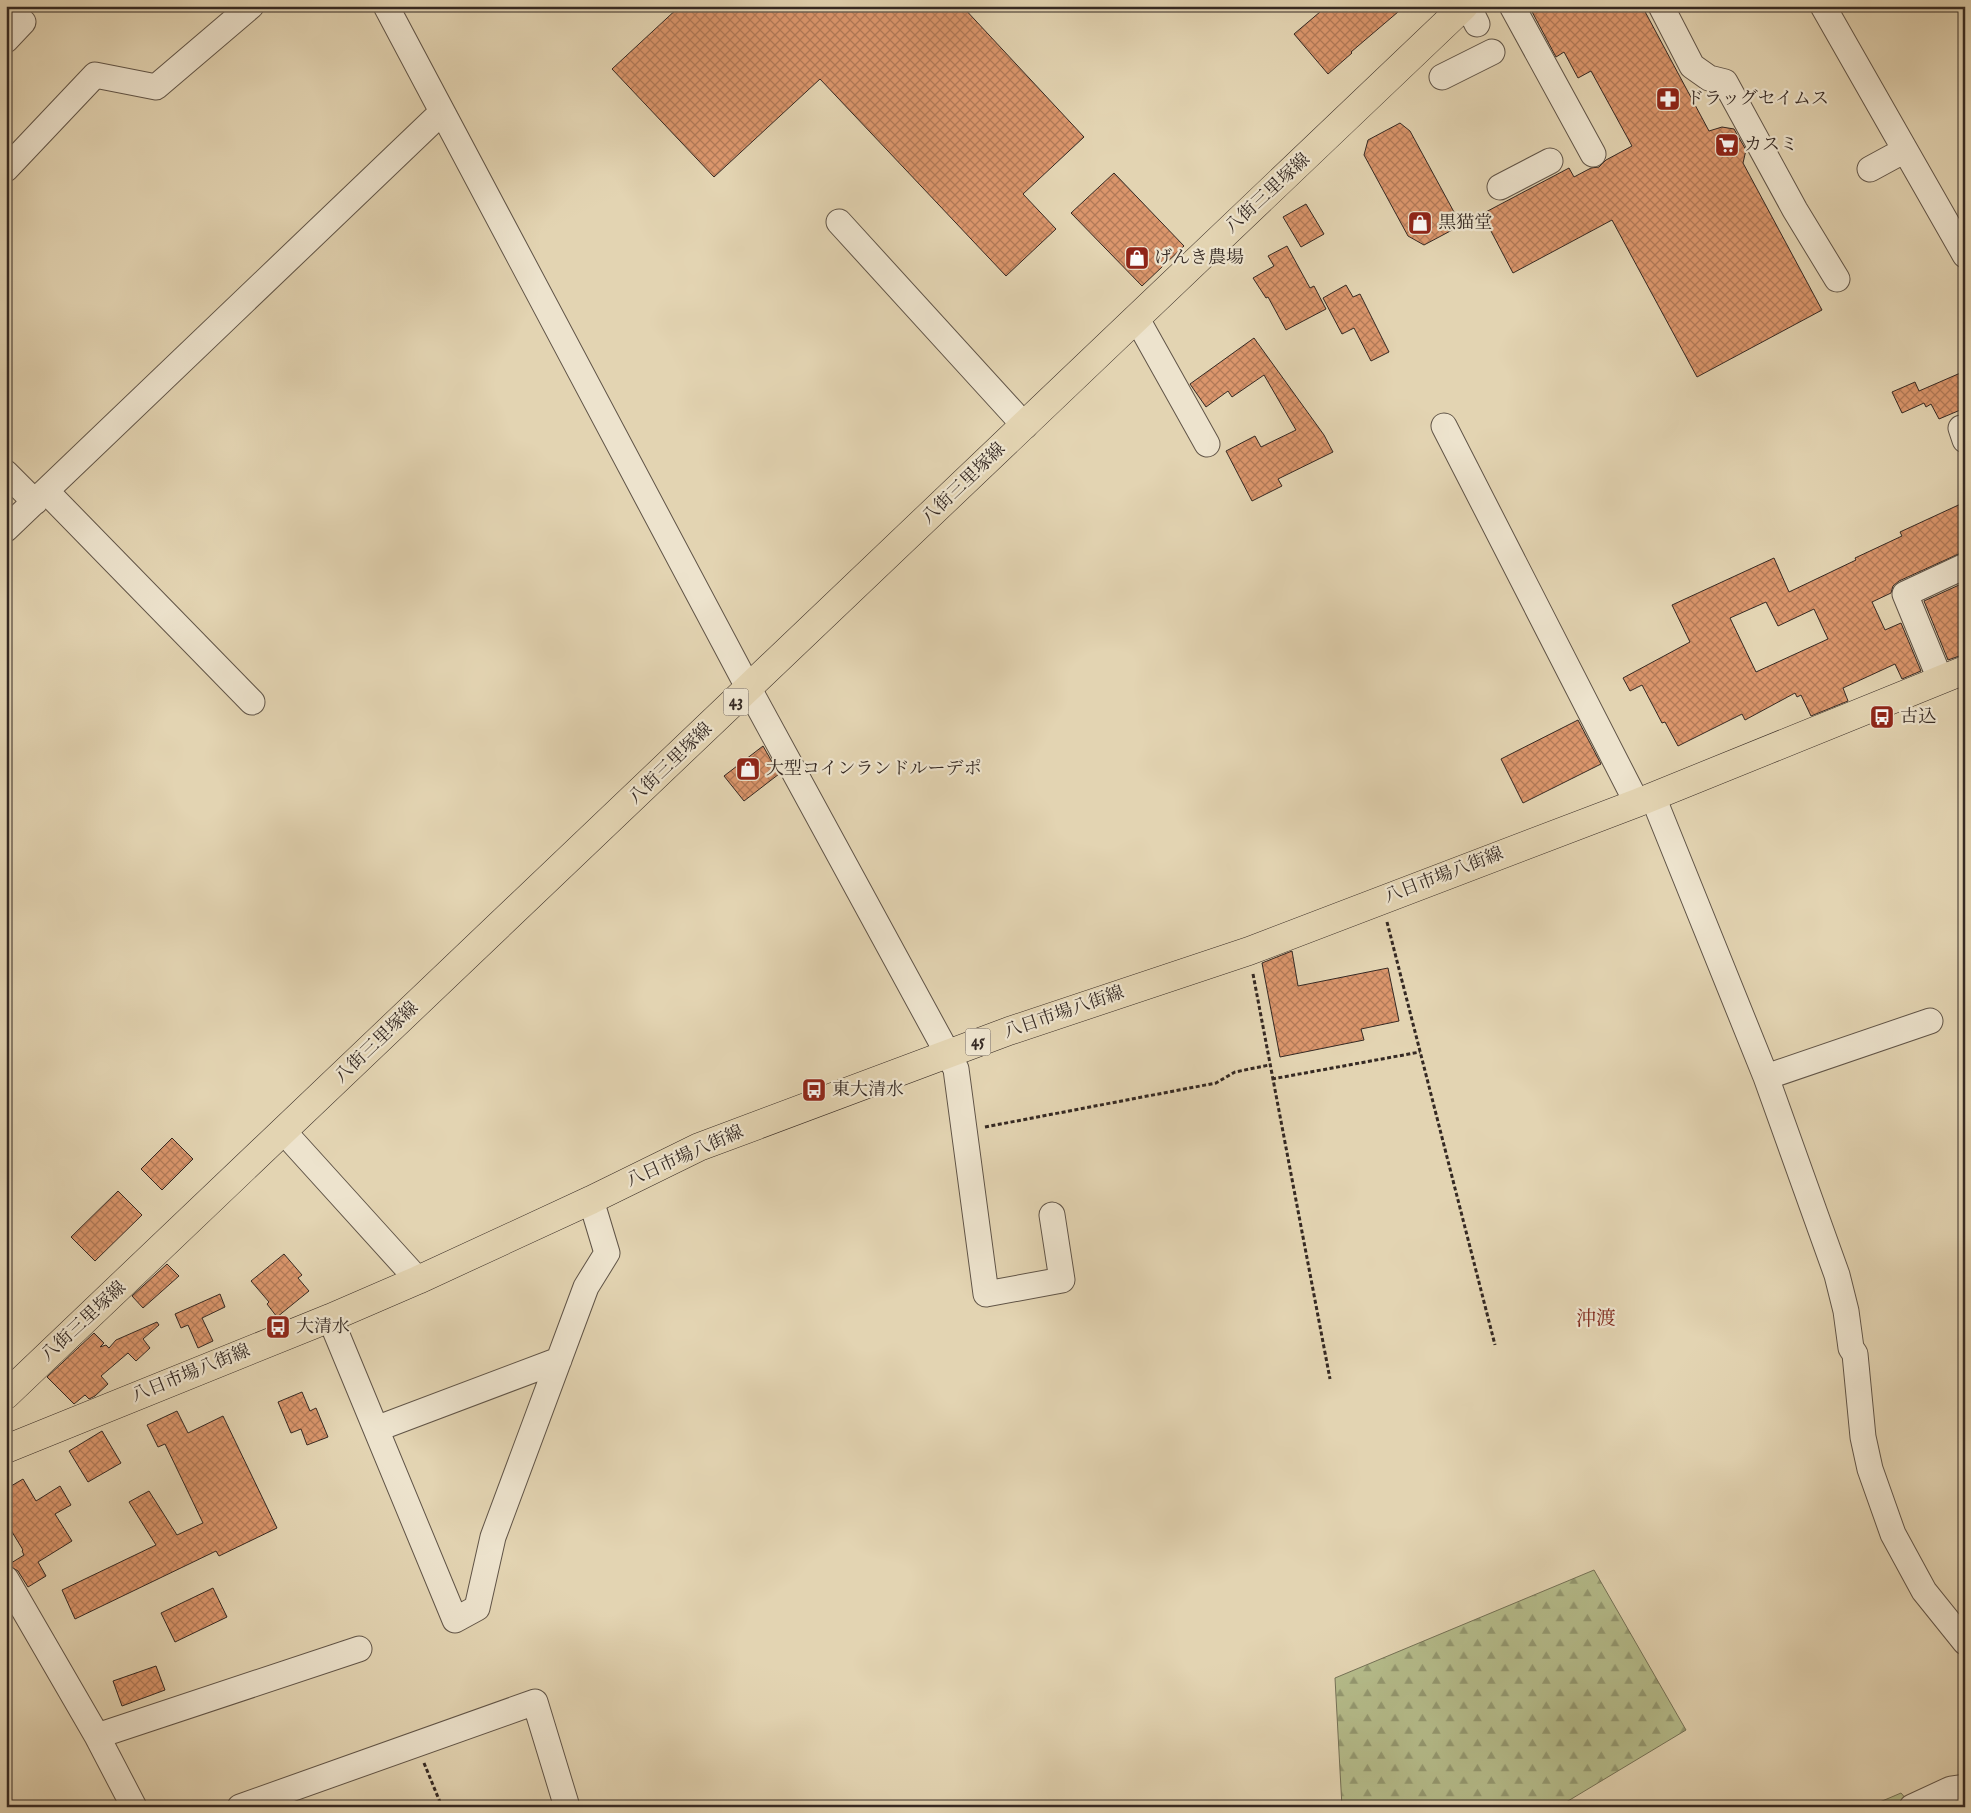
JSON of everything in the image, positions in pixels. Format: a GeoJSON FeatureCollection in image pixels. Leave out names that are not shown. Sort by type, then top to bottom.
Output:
{"type":"FeatureCollection","features":[{"type":"Feature","properties":{"kind":"main road","name":"八街三里塚線"},"geometry":{"type":"LineString","coordinates":[[6,1395],[1136,319],[1434,62],[1470,12]]}},
{"type":"Feature","properties":{"kind":"main road","name":"八日市場八街線"},"geometry":{"type":"LineString","coordinates":[[6,1449],[330,1318],[418,1280],[700,1147],[1009,1031],[1249,951],[1645,800],[1952,674]]}},
{"type":"Feature","properties":{"kind":"street"},"geometry":{"type":"LineString","coordinates":[[6,169],[95,75],[156,87],[251,6]]}},
{"type":"Feature","properties":{"kind":"street"},"geometry":{"type":"LineString","coordinates":[[386,6],[749,689],[956,1069],[986,1294],[1062,1280],[1052,1215]]}},
{"type":"Feature","properties":{"kind":"street"},"geometry":{"type":"LineString","coordinates":[[1512,6],[1593,154]]}},
{"type":"Feature","properties":{"kind":"street"},"geometry":{"type":"LineString","coordinates":[[1661,6],[1692,66],[1709,78],[1725,82],[1795,210],[1837,279]]}},
{"type":"Feature","properties":{"kind":"street"},"geometry":{"type":"LineString","coordinates":[[1823,6],[1965,255]]}},
{"type":"Feature","properties":{"kind":"street"},"geometry":{"type":"LineString","coordinates":[[6,7],[23,22],[6,40]]}},
{"type":"Feature","properties":{"kind":"street"},"geometry":{"type":"LineString","coordinates":[[1434,62],[1492,52]]}},
{"type":"Feature","properties":{"kind":"street"},"geometry":{"type":"LineString","coordinates":[[6,529],[442,112]]}},
{"type":"Feature","properties":{"kind":"street"},"geometry":{"type":"LineString","coordinates":[[1870,169],[1905,150]]}},
{"type":"Feature","properties":{"kind":"street"},"geometry":{"type":"LineString","coordinates":[[1500,186],[1550,161]]}},
{"type":"Feature","properties":{"kind":"street"},"geometry":{"type":"LineString","coordinates":[[839,222],[1025,426]]}},
{"type":"Feature","properties":{"kind":"street"},"geometry":{"type":"LineString","coordinates":[[1136,319],[1207,444]]}},
{"type":"Feature","properties":{"kind":"street"},"geometry":{"type":"LineString","coordinates":[[1444,426],[1645,800],[1766,1077],[1837,1275],[1846,1311],[1852,1348],[1855,1354],[1863,1437],[1870,1469],[1893,1534],[1924,1591],[1965,1642]]}},
{"type":"Feature","properties":{"kind":"street"},"geometry":{"type":"LineString","coordinates":[[6,473],[41,496],[252,702]]}},
{"type":"Feature","properties":{"kind":"street"},"geometry":{"type":"LineString","coordinates":[[1952,674],[1905,594],[1965,566]]}},
{"type":"Feature","properties":{"kind":"street"},"geometry":{"type":"LineString","coordinates":[[1766,1077],[1930,1021]]}},
{"type":"Feature","properties":{"kind":"street"},"geometry":{"type":"LineString","coordinates":[[284,1132],[418,1280]]}},
{"type":"Feature","properties":{"kind":"street"},"geometry":{"type":"LineString","coordinates":[[330,1318],[454,1620],[477,1608],[493,1537],[586,1287],[608,1252],[591,1200]]}},
{"type":"Feature","properties":{"kind":"street"},"geometry":{"type":"LineString","coordinates":[[376,1429],[559,1360]]}},
{"type":"Feature","properties":{"kind":"street"},"geometry":{"type":"LineString","coordinates":[[6,1579],[97,1736],[134,1807]]}},
{"type":"Feature","properties":{"kind":"street"},"geometry":{"type":"LineString","coordinates":[[97,1736],[359,1649]]}},
{"type":"Feature","properties":{"kind":"street"},"geometry":{"type":"LineString","coordinates":[[240,1807],[534,1702],[567,1807]]}},
{"type":"Feature","properties":{"kind":"street"},"geometry":{"type":"LineString","coordinates":[[1912,1807],[1950,1789],[1965,1786]]}},
{"type":"Feature","properties":{"kind":"path"},"geometry":{"type":"LineString","coordinates":[[1380,900],[1392,940],[1495,1345]]}},
{"type":"Feature","properties":{"kind":"path"},"geometry":{"type":"LineString","coordinates":[[1249,951],[1269,1065],[1330,1379]]}},
{"type":"Feature","properties":{"kind":"path"},"geometry":{"type":"LineString","coordinates":[[1272,1079],[1420,1052]]}},
{"type":"Feature","properties":{"kind":"path"},"geometry":{"type":"LineString","coordinates":[[964,1131],[1216,1083],[1235,1072],[1269,1065]]}},
{"type":"Feature","properties":{"kind":"path"},"geometry":{"type":"LineString","coordinates":[[416,1744],[442,1807]]}},
{"type":"Feature","properties":{"kind":"green space"},"geometry":{"type":"Polygon","coordinates":[[[1594,1570],[1686,1730],[1558,1807],[1342,1807],[1335,1678],[1594,1570]]]}},
{"type":"Feature","properties":{"kind":"green space"},"geometry":{"type":"Polygon","coordinates":[[[1901,1793],[1913,1807],[1868,1807],[1901,1793]]]}},
{"type":"Feature","properties":{"kind":"building"},"geometry":{"type":"Polygon","coordinates":[[[680,6],[962,6],[1084,137],[1023,194],[1056,229],[1006,276],[820,79],[714,177],[612,69],[680,6]]]}},
{"type":"Feature","properties":{"kind":"building"},"geometry":{"type":"Polygon","coordinates":[[[1327,6],[1405,6],[1328,74],[1294,34],[1327,6]]]}},
{"type":"Feature","properties":{"kind":"building"},"geometry":{"type":"Polygon","coordinates":[[[1529,6],[1642,6],[1709,131],[1722,127],[1734,129],[1746,150],[1743,163],[1822,310],[1697,377],[1612,220],[1513,273],[1482,214],[1569,168],[1574,177],[1591,168],[1599,167],[1606,160],[1632,146],[1591,71],[1578,78],[1564,52],[1556,57],[1529,6]]]}},
{"type":"Feature","properties":{"kind":"building"},"geometry":{"type":"Polygon","coordinates":[[[1400,123],[1410,131],[1454,212],[1456,228],[1424,245],[1408,236],[1364,155],[1368,140],[1400,123]]]}},
{"type":"Feature","properties":{"kind":"building"},"geometry":{"type":"Polygon","coordinates":[[[1114,173],[1184,246],[1142,286],[1071,213],[1114,173]]]}},
{"type":"Feature","properties":{"kind":"building"},"geometry":{"type":"Polygon","coordinates":[[[1306,204],[1324,234],[1301,247],[1283,217],[1306,204]]]}},
{"type":"Feature","properties":{"kind":"building"},"geometry":{"type":"Polygon","coordinates":[[[1287,246],[1310,288],[1314,286],[1326,309],[1286,330],[1268,297],[1266,298],[1253,278],[1274,266],[1268,256],[1287,246]]]}},
{"type":"Feature","properties":{"kind":"building"},"geometry":{"type":"Polygon","coordinates":[[[1346,285],[1353,297],[1360,294],[1389,352],[1371,361],[1354,328],[1342,334],[1323,298],[1346,285]]]}},
{"type":"Feature","properties":{"kind":"building"},"geometry":{"type":"Polygon","coordinates":[[[1254,338],[1324,435],[1333,452],[1278,479],[1282,486],[1252,501],[1226,451],[1255,436],[1261,447],[1296,430],[1264,375],[1232,397],[1228,391],[1206,407],[1190,384],[1254,338]]]}},
{"type":"Feature","properties":{"kind":"building"},"geometry":{"type":"Polygon","coordinates":[[[1965,371],[1965,408],[1939,419],[1931,404],[1926,407],[1924,403],[1902,413],[1892,392],[1915,382],[1919,391],[1965,371]]]}},
{"type":"Feature","properties":{"kind":"building"},"geometry":{"type":"Polygon","coordinates":[[[1965,502],[1965,551],[1899,581],[1893,586],[1891,593],[1872,602],[1885,630],[1901,623],[1921,671],[1902,679],[1895,664],[1843,688],[1848,701],[1811,716],[1801,695],[1797,697],[1795,693],[1745,720],[1742,714],[1678,746],[1665,722],[1662,723],[1642,685],[1630,691],[1623,678],[1690,642],[1672,605],[1774,558],[1789,592],[1902,536],[1900,532],[1965,502]],[[1766,602],[1730,618],[1756,672],[1828,639],[1814,609],[1778,626],[1766,602]]]}},
{"type":"Feature","properties":{"kind":"building"},"geometry":{"type":"Polygon","coordinates":[[[1959,585],[1965,600],[1965,654],[1948,660],[1924,601],[1959,585]]]}},
{"type":"Feature","properties":{"kind":"building"},"geometry":{"type":"Polygon","coordinates":[[[1578,720],[1601,764],[1523,803],[1501,759],[1578,720]]]}},
{"type":"Feature","properties":{"kind":"building"},"geometry":{"type":"Polygon","coordinates":[[[763,746],[779,774],[744,801],[724,776],[763,746]]]}},
{"type":"Feature","properties":{"kind":"building"},"geometry":{"type":"Polygon","coordinates":[[[1292,951],[1298,986],[1388,968],[1399,1021],[1361,1029],[1364,1040],[1280,1057],[1262,963],[1292,951]]]}},
{"type":"Feature","properties":{"kind":"building"},"geometry":{"type":"Polygon","coordinates":[[[172,1138],[193,1159],[162,1190],[141,1169],[172,1138]]]}},
{"type":"Feature","properties":{"kind":"building"},"geometry":{"type":"Polygon","coordinates":[[[118,1191],[142,1215],[95,1261],[71,1237],[118,1191]]]}},
{"type":"Feature","properties":{"kind":"building"},"geometry":{"type":"Polygon","coordinates":[[[284,1254],[302,1275],[298,1278],[309,1291],[277,1317],[267,1304],[269,1302],[251,1281],[284,1254]]]}},
{"type":"Feature","properties":{"kind":"building"},"geometry":{"type":"Polygon","coordinates":[[[167,1264],[179,1276],[143,1308],[132,1296],[167,1264]]]}},
{"type":"Feature","properties":{"kind":"building"},"geometry":{"type":"Polygon","coordinates":[[[220,1294],[225,1307],[202,1318],[213,1341],[198,1348],[188,1325],[181,1328],[175,1314],[220,1294]]]}},
{"type":"Feature","properties":{"kind":"building"},"geometry":{"type":"Polygon","coordinates":[[[157,1322],[159,1325],[143,1339],[150,1348],[136,1361],[128,1353],[101,1376],[108,1384],[89,1399],[85,1395],[74,1404],[47,1377],[94,1333],[104,1343],[100,1347],[106,1345],[109,1348],[116,1340],[157,1322]]]}},
{"type":"Feature","properties":{"kind":"building"},"geometry":{"type":"Polygon","coordinates":[[[302,1392],[310,1411],[316,1408],[328,1437],[307,1445],[301,1429],[291,1433],[278,1402],[302,1392]]]}},
{"type":"Feature","properties":{"kind":"building"},"geometry":{"type":"Polygon","coordinates":[[[177,1411],[188,1433],[223,1416],[277,1528],[219,1556],[216,1551],[75,1619],[62,1590],[156,1545],[129,1502],[149,1491],[177,1535],[203,1523],[165,1444],[158,1447],[147,1425],[177,1411]]]}},
{"type":"Feature","properties":{"kind":"building"},"geometry":{"type":"Polygon","coordinates":[[[102,1431],[121,1463],[88,1482],[69,1451],[102,1431]]]}},
{"type":"Feature","properties":{"kind":"building"},"geometry":{"type":"Polygon","coordinates":[[[23,1479],[36,1501],[60,1486],[71,1505],[55,1514],[72,1541],[38,1562],[46,1576],[28,1587],[18,1571],[8,1565],[24,1555],[23,1550],[6,1522],[6,1489],[23,1479]]]}},
{"type":"Feature","properties":{"kind":"building"},"geometry":{"type":"Polygon","coordinates":[[[213,1588],[227,1617],[175,1642],[161,1613],[213,1588]]]}},
{"type":"Feature","properties":{"kind":"building"},"geometry":{"type":"Polygon","coordinates":[[[156,1666],[165,1690],[122,1706],[113,1681],[156,1666]]]}},
{"type":"Feature","properties":{"kind":"place","name":"ドラッグセイムス"},"geometry":{"type":"Point","coordinates":[1668,99]}},
{"type":"Feature","properties":{"kind":"place","name":"カスミ"},"geometry":{"type":"Point","coordinates":[1727,145]}},
{"type":"Feature","properties":{"kind":"place","name":"黒猫堂"},"geometry":{"type":"Point","coordinates":[1420,223]}},
{"type":"Feature","properties":{"kind":"place","name":"げんき農場"},"geometry":{"type":"Point","coordinates":[1137,258]}},
{"type":"Feature","properties":{"kind":"place","name":"古込"},"geometry":{"type":"Point","coordinates":[1882,717]}},
{"type":"Feature","properties":{"kind":"place","name":"大型コインランドルーデポ"},"geometry":{"type":"Point","coordinates":[748,769]}},
{"type":"Feature","properties":{"kind":"place","name":"東大清水"},"geometry":{"type":"Point","coordinates":[814,1090]}},
{"type":"Feature","properties":{"kind":"place","name":"大清水"},"geometry":{"type":"Point","coordinates":[278,1327]}},
{"type":"Feature","properties":{"kind":"district","name":"沖渡"},"geometry":{"type":"Point","coordinates":[1596,1319]}}]}
